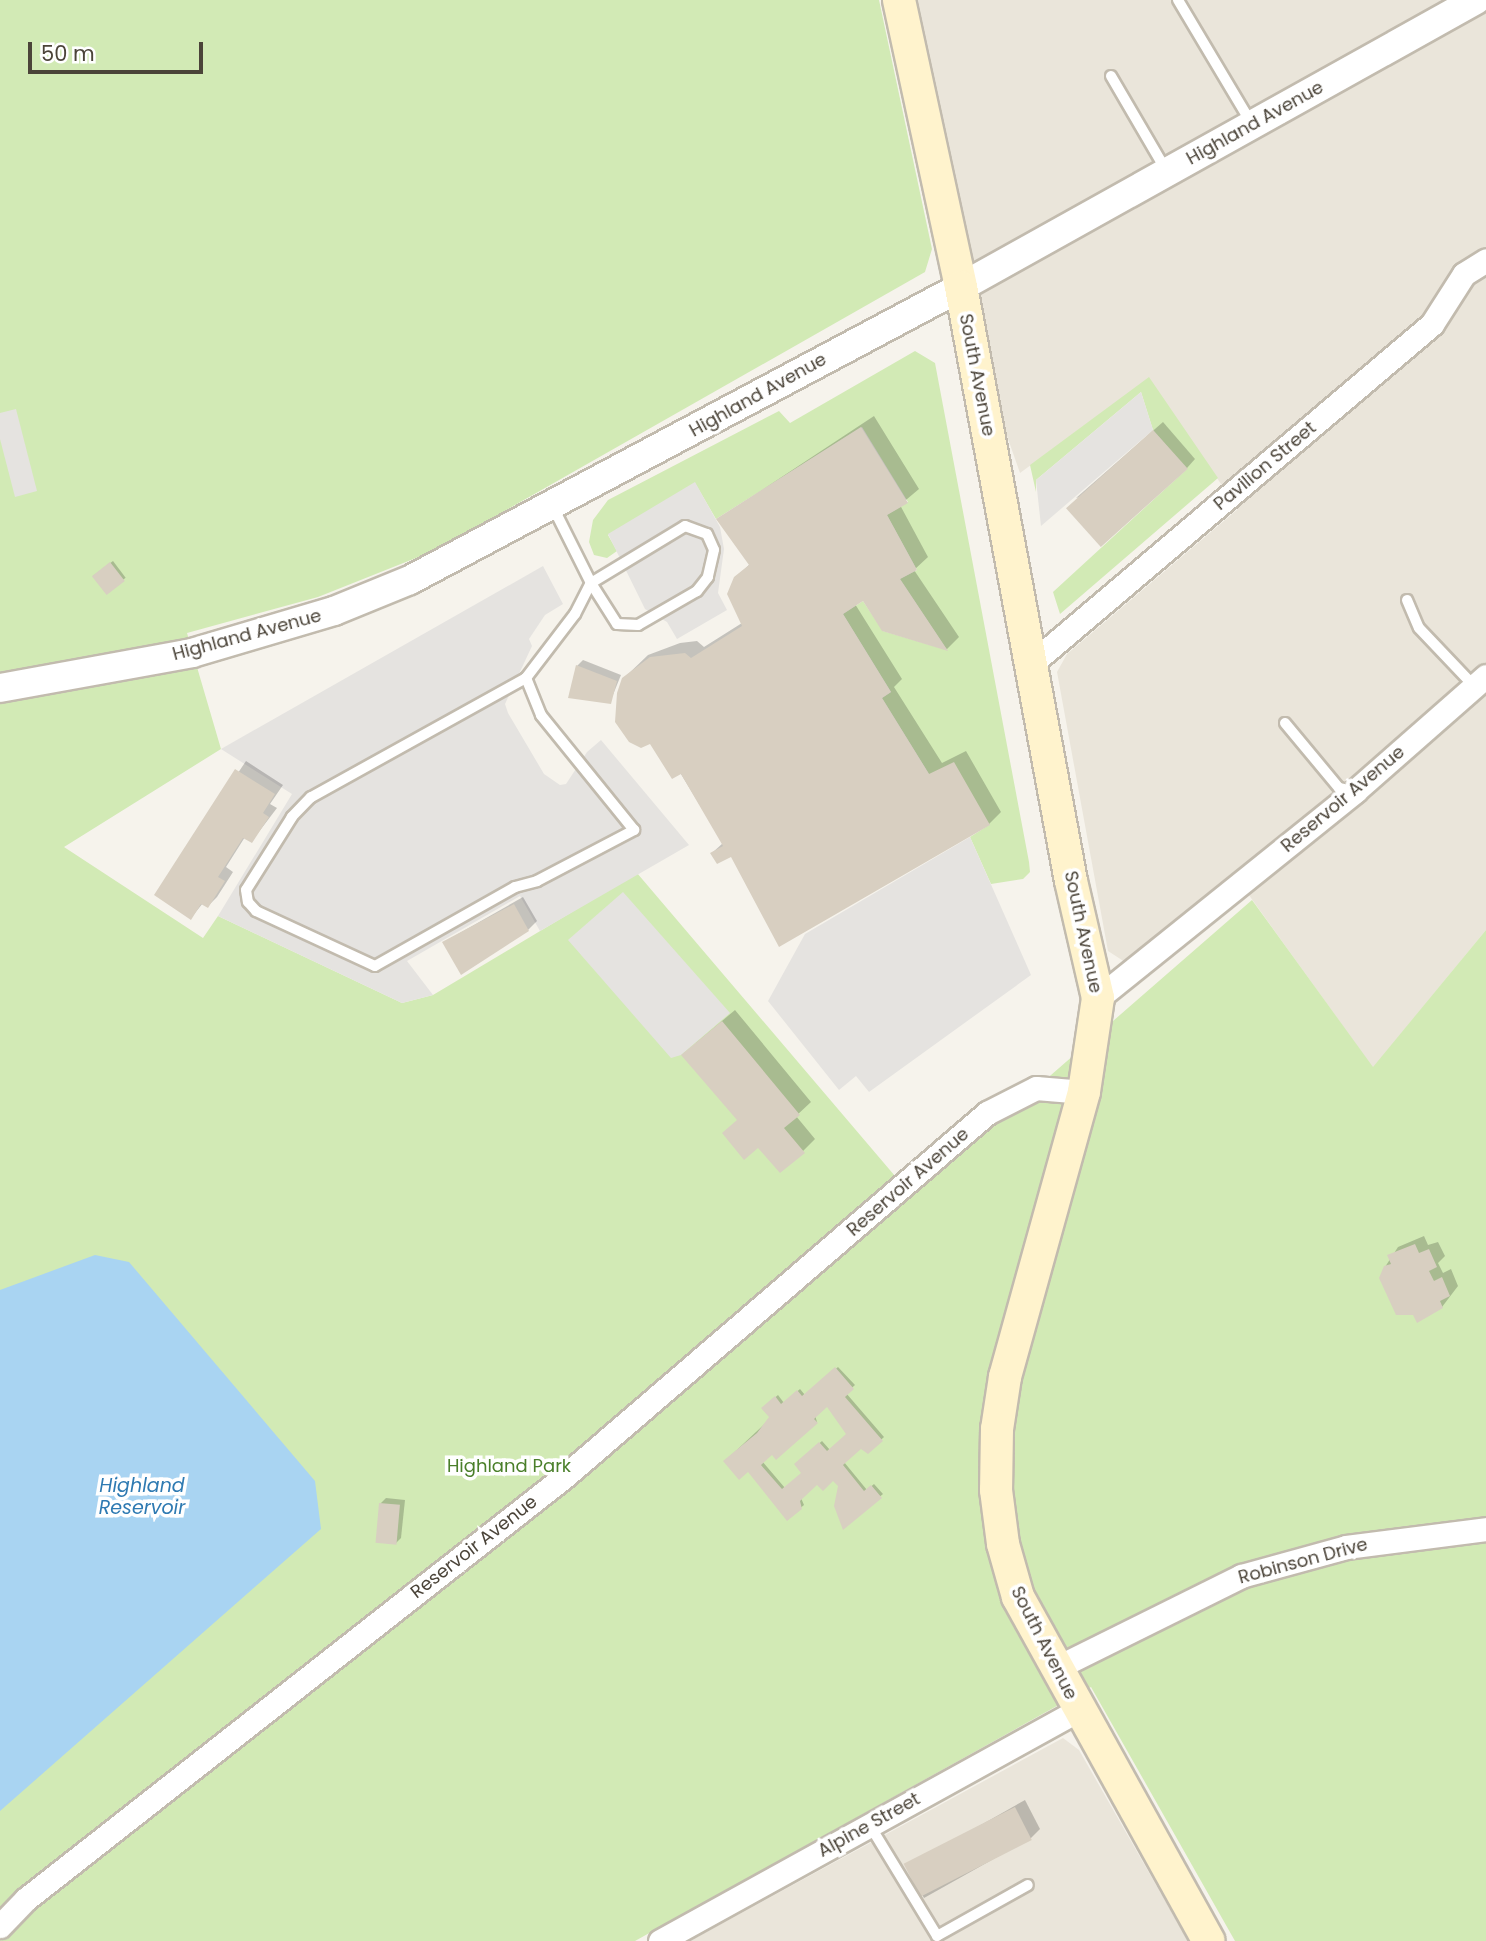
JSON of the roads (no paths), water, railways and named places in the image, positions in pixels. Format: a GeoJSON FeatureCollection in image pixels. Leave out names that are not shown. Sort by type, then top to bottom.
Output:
{"type":"FeatureCollection","features":[{"type":"Feature","properties":{"kind":"main road","name":"South Avenue"},"geometry":{"type":"LineString","coordinates":[[899,0],[961,287],[1071,881],[1098,998],[1084,1092],[1005,1377],[997,1429],[996,1490],[1003,1544],[1018,1597],[1078,1710],[1209,1941]]}},
{"type":"Feature","properties":{"kind":"street","name":"Highland Avenue"},"geometry":{"type":"LineString","coordinates":[[0,688],[192,653],[334,611],[410,580],[553,507],[961,287],[1476,0]]}},
{"type":"Feature","properties":{"kind":"street","name":"Pavilion Street"},"geometry":{"type":"LineString","coordinates":[[1032,663],[1432,324],[1464,274],[1486,260]]}},
{"type":"Feature","properties":{"kind":"street","name":"Reservoir Avenue"},"geometry":{"type":"LineString","coordinates":[[1098,998],[1355,791],[1480,681]]}},
{"type":"Feature","properties":{"kind":"street","name":"Reservoir Avenue"},"geometry":{"type":"LineString","coordinates":[[0,1926],[26,1899],[565,1476],[987,1114],[1036,1088],[1084,1092]]}},
{"type":"Feature","properties":{"kind":"street","name":"Robinson Drive"},"geometry":{"type":"LineString","coordinates":[[1056,1668],[1241,1576],[1346,1547],[1486,1529]]}},
{"type":"Feature","properties":{"kind":"street","name":"Alpine Street"},"geometry":{"type":"LineString","coordinates":[[660,1941],[1078,1710]]}},
{"type":"Feature","properties":{"kind":"lane"},"geometry":{"type":"LineString","coordinates":[[1178,0],[1252,124]]}},
{"type":"Feature","properties":{"kind":"lane"},"geometry":{"type":"LineString","coordinates":[[1111,76],[1167,172]]}},
{"type":"Feature","properties":{"kind":"lane"},"geometry":{"type":"LineString","coordinates":[[526,678],[541,715],[634,830],[537,881],[515,887],[376,966],[256,911],[248,902],[246,890],[292,817],[311,797],[526,678],[575,614],[591,583],[685,526],[708,534],[714,550],[708,577],[697,591],[638,625],[617,624],[591,583],[553,507]]}},
{"type":"Feature","properties":{"kind":"lane"},"geometry":{"type":"LineString","coordinates":[[1407,600],[1419,628],[1480,681]]}},
{"type":"Feature","properties":{"kind":"lane"},"geometry":{"type":"LineString","coordinates":[[1285,723],[1339,788],[1355,791]]}},
{"type":"Feature","properties":{"kind":"lane"},"geometry":{"type":"LineString","coordinates":[[869,1825],[937,1936],[1028,1885]]}},
{"type":"Feature","properties":{"kind":"water","name":"Highland Reservoir"},"geometry":{"type":"Polygon","coordinates":[[[95,1255],[129,1262],[315,1481],[321,1529],[0,1811],[0,1290],[95,1255]]]}},
{"type":"Feature","properties":{"kind":"park label","name":"Highland Park"},"geometry":{"type":"Point","coordinates":[509,1466]}}]}
